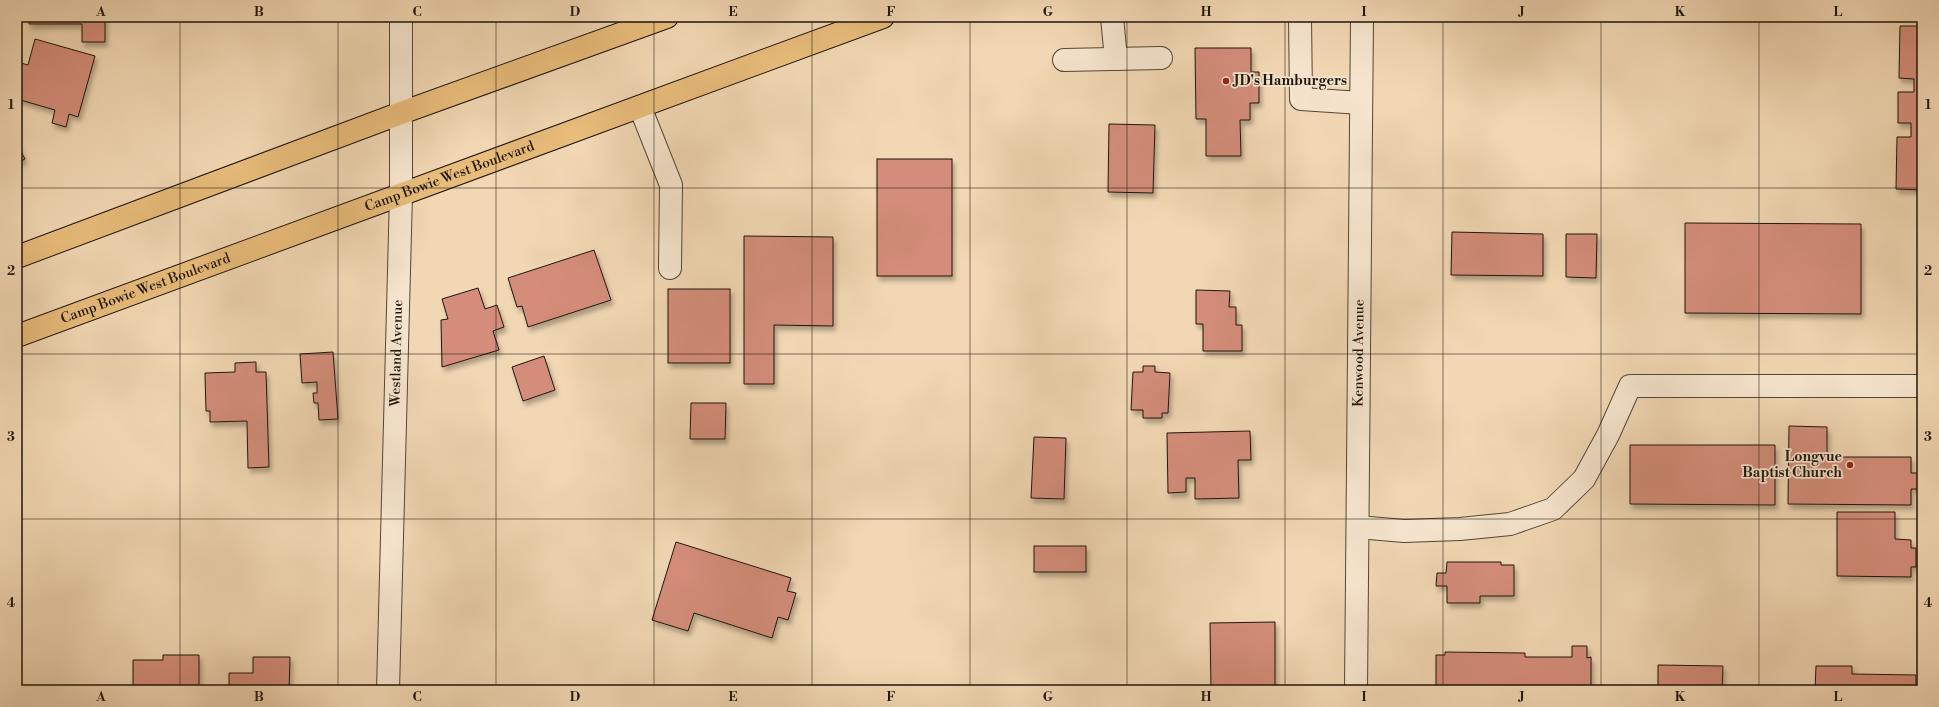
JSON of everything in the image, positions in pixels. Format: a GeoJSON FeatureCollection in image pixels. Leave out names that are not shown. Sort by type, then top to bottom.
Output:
{"type":"FeatureCollection","features":[{"type":"Feature","properties":{"kind":"main road"},"geometry":{"type":"LineString","coordinates":[[17,257],[401,113],[667,17]]}},
{"type":"Feature","properties":{"kind":"main road","name":"Camp Bowie West Boulevard"},"geometry":{"type":"LineString","coordinates":[[17,336],[883,17]]}},
{"type":"Feature","properties":{"kind":"street","name":"Westland Avenue"},"geometry":{"type":"LineString","coordinates":[[388,690],[401,194],[401,17]]}},
{"type":"Feature","properties":{"kind":"street"},"geometry":{"type":"LineString","coordinates":[[1112,17],[1116,59]]}},
{"type":"Feature","properties":{"kind":"street"},"geometry":{"type":"LineString","coordinates":[[1300,17],[1301,99],[1361,103]]}},
{"type":"Feature","properties":{"kind":"street","name":"Kenwood Avenue"},"geometry":{"type":"LineString","coordinates":[[1356,690],[1362,17]]}},
{"type":"Feature","properties":{"kind":"street"},"geometry":{"type":"LineString","coordinates":[[1064,60],[1161,58]]}},
{"type":"Feature","properties":{"kind":"street"},"geometry":{"type":"LineString","coordinates":[[640,107],[671,185],[670,268]]}},
{"type":"Feature","properties":{"kind":"street"},"geometry":{"type":"LineString","coordinates":[[1358,527],[1404,530],[1460,529],[1510,524],[1553,509],[1584,479],[1608,435],[1630,386],[1922,386]]}},
{"type":"Feature","properties":{"kind":"building"},"geometry":{"type":"Polygon","coordinates":[[[29,17],[105,17],[105,42],[82,42],[82,24],[29,24],[29,17]]]}},
{"type":"Feature","properties":{"kind":"building"},"geometry":{"type":"Polygon","coordinates":[[[1900,26],[1922,26],[1922,190],[1896,189],[1897,137],[1911,137],[1911,123],[1898,123],[1898,92],[1914,92],[1914,79],[1899,78],[1900,26]]]}},
{"type":"Feature","properties":{"kind":"building"},"geometry":{"type":"Polygon","coordinates":[[[35,39],[95,56],[78,117],[69,114],[66,127],[52,123],[55,110],[17,99],[21,81],[17,80],[21,63],[28,65],[35,39]]]}},
{"type":"Feature","properties":{"kind":"building"},"geometry":{"type":"Polygon","coordinates":[[[1195,48],[1251,48],[1251,72],[1259,72],[1259,103],[1250,103],[1250,120],[1240,120],[1241,156],[1206,156],[1206,119],[1196,119],[1195,48]]]}},
{"type":"Feature","properties":{"kind":"building"},"geometry":{"type":"Polygon","coordinates":[[[1109,124],[1155,125],[1153,193],[1108,192],[1109,124]]]}},
{"type":"Feature","properties":{"kind":"building"},"geometry":{"type":"Polygon","coordinates":[[[17,144],[25,159],[17,163],[17,144]]]}},
{"type":"Feature","properties":{"kind":"building"},"geometry":{"type":"Polygon","coordinates":[[[877,159],[952,159],[952,276],[877,276],[877,159]]]}},
{"type":"Feature","properties":{"kind":"building"},"geometry":{"type":"Polygon","coordinates":[[[1685,223],[1861,224],[1861,314],[1685,313],[1685,223]]]}},
{"type":"Feature","properties":{"kind":"building"},"geometry":{"type":"Polygon","coordinates":[[[1452,232],[1543,234],[1543,276],[1451,275],[1452,232]]]}},
{"type":"Feature","properties":{"kind":"building"},"geometry":{"type":"Polygon","coordinates":[[[1566,234],[1597,234],[1596,278],[1566,277],[1566,234]]]}},
{"type":"Feature","properties":{"kind":"building"},"geometry":{"type":"Polygon","coordinates":[[[744,236],[833,237],[833,326],[774,325],[774,384],[744,384],[744,236]]]}},
{"type":"Feature","properties":{"kind":"building"},"geometry":{"type":"Polygon","coordinates":[[[594,250],[611,300],[528,327],[522,306],[517,307],[508,278],[594,250]]]}},
{"type":"Feature","properties":{"kind":"building"},"geometry":{"type":"Polygon","coordinates":[[[478,288],[485,309],[497,305],[504,327],[493,331],[499,350],[442,367],[441,320],[448,319],[442,299],[478,288]]]}},
{"type":"Feature","properties":{"kind":"building"},"geometry":{"type":"Polygon","coordinates":[[[668,289],[730,289],[730,363],[668,363],[668,289]]]}},
{"type":"Feature","properties":{"kind":"building"},"geometry":{"type":"Polygon","coordinates":[[[1196,290],[1230,291],[1229,307],[1236,307],[1236,325],[1242,325],[1242,351],[1203,351],[1203,324],[1196,324],[1196,290]]]}},
{"type":"Feature","properties":{"kind":"building"},"geometry":{"type":"Polygon","coordinates":[[[333,352],[338,419],[319,420],[318,403],[314,403],[313,393],[317,393],[317,382],[302,383],[300,354],[333,352]]]}},
{"type":"Feature","properties":{"kind":"building"},"geometry":{"type":"Polygon","coordinates":[[[544,356],[555,390],[523,401],[512,367],[544,356]]]}},
{"type":"Feature","properties":{"kind":"building"},"geometry":{"type":"Polygon","coordinates":[[[256,362],[256,372],[266,372],[269,467],[248,468],[247,421],[210,422],[210,411],[206,411],[205,373],[235,372],[235,363],[256,362]]]}},
{"type":"Feature","properties":{"kind":"building"},"geometry":{"type":"Polygon","coordinates":[[[1143,366],[1155,366],[1155,372],[1170,373],[1168,413],[1162,413],[1162,418],[1143,418],[1143,410],[1131,410],[1133,372],[1143,372],[1143,366]]]}},
{"type":"Feature","properties":{"kind":"building"},"geometry":{"type":"Polygon","coordinates":[[[691,403],[726,403],[725,439],[690,439],[691,403]]]}},
{"type":"Feature","properties":{"kind":"building","name":"Longvue Baptist Church"},"geometry":{"type":"Polygon","coordinates":[[[1789,426],[1827,427],[1827,457],[1911,457],[1911,473],[1922,473],[1922,489],[1911,489],[1911,505],[1788,504],[1789,426]]]}},
{"type":"Feature","properties":{"kind":"building"},"geometry":{"type":"Polygon","coordinates":[[[1250,431],[1251,460],[1238,460],[1239,498],[1195,499],[1195,478],[1186,478],[1186,492],[1168,493],[1167,433],[1250,431]]]}},
{"type":"Feature","properties":{"kind":"building"},"geometry":{"type":"Polygon","coordinates":[[[1034,437],[1066,438],[1064,499],[1031,498],[1034,437]]]}},
{"type":"Feature","properties":{"kind":"building"},"geometry":{"type":"Polygon","coordinates":[[[1630,445],[1775,445],[1775,505],[1630,504],[1630,445]]]}},
{"type":"Feature","properties":{"kind":"building"},"geometry":{"type":"Polygon","coordinates":[[[1837,512],[1895,512],[1895,539],[1911,540],[1911,548],[1916,548],[1916,567],[1911,567],[1911,577],[1837,576],[1837,512]]]}},
{"type":"Feature","properties":{"kind":"building"},"geometry":{"type":"Polygon","coordinates":[[[676,542],[791,578],[787,591],[796,593],[788,620],[778,617],[772,638],[694,613],[688,631],[652,620],[676,542]]]}},
{"type":"Feature","properties":{"kind":"building"},"geometry":{"type":"Polygon","coordinates":[[[1034,546],[1086,546],[1086,572],[1034,572],[1034,546]]]}},
{"type":"Feature","properties":{"kind":"building"},"geometry":{"type":"Polygon","coordinates":[[[1447,562],[1501,562],[1501,565],[1514,565],[1514,596],[1480,596],[1480,603],[1447,603],[1447,586],[1436,586],[1437,573],[1446,573],[1447,562]]]}},
{"type":"Feature","properties":{"kind":"building"},"geometry":{"type":"Polygon","coordinates":[[[1275,622],[1275,690],[1211,690],[1210,623],[1275,622]]]}},
{"type":"Feature","properties":{"kind":"building"},"geometry":{"type":"Polygon","coordinates":[[[1572,646],[1587,646],[1587,658],[1591,657],[1591,690],[1436,690],[1436,655],[1445,655],[1445,652],[1525,653],[1525,657],[1572,657],[1572,646]]]}},
{"type":"Feature","properties":{"kind":"building"},"geometry":{"type":"Polygon","coordinates":[[[163,655],[199,655],[199,690],[133,690],[133,660],[163,660],[163,655]]]}},
{"type":"Feature","properties":{"kind":"building"},"geometry":{"type":"Polygon","coordinates":[[[253,657],[290,657],[289,690],[229,690],[229,673],[253,673],[253,657]]]}},
{"type":"Feature","properties":{"kind":"building"},"geometry":{"type":"Polygon","coordinates":[[[1658,665],[1723,666],[1722,690],[1658,690],[1658,665]]]}},
{"type":"Feature","properties":{"kind":"building"},"geometry":{"type":"Polygon","coordinates":[[[1816,666],[1852,666],[1852,674],[1916,675],[1916,690],[1815,690],[1816,666]]]}},
{"type":"Feature","properties":{"kind":"place","name":"JD's Hamburgers"},"geometry":{"type":"Point","coordinates":[1226,81]}},
{"type":"Feature","properties":{"kind":"place","name":"Longvue Baptist Church"},"geometry":{"type":"Point","coordinates":[1850,465]}}]}
